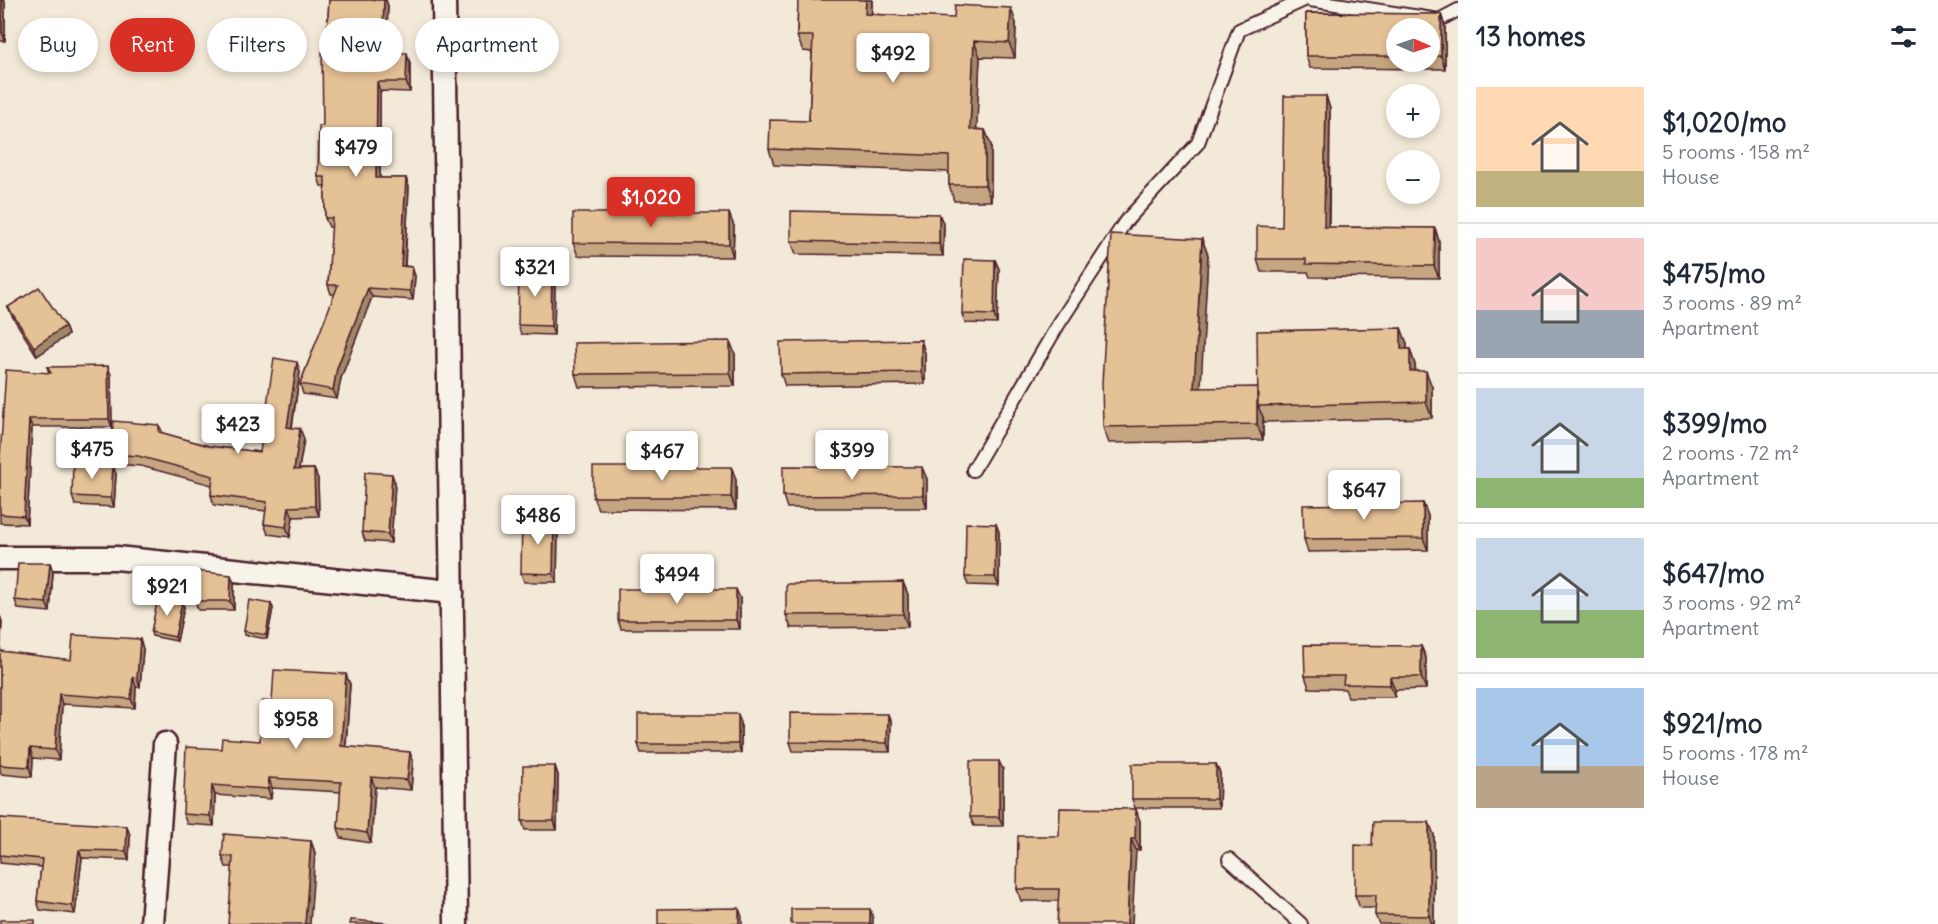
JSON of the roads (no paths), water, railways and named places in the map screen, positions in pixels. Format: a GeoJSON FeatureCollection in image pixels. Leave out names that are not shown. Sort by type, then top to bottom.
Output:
{"type":"FeatureCollection","features":[{"type":"Feature","properties":{"kind":"street"},"geometry":{"type":"LineString","coordinates":[[444,0],[456,924]]}},
{"type":"Feature","properties":{"kind":"street"},"geometry":{"type":"LineString","coordinates":[[0,558],[116,558],[452,592]]}},
{"type":"Feature","properties":{"kind":"street"},"geometry":{"type":"LineString","coordinates":[[152,924],[165,744]]}},
{"type":"Feature","properties":{"kind":"lane"},"geometry":{"type":"LineString","coordinates":[[973,470],[1058,325],[1125,222],[1198,143],[1239,30],[1304,0]]}},
{"type":"Feature","properties":{"kind":"lane"},"geometry":{"type":"LineString","coordinates":[[1310,0],[1438,20],[1458,10]]}},
{"type":"Feature","properties":{"kind":"lane"},"geometry":{"type":"LineString","coordinates":[[1229,859],[1301,924]]}}]}
